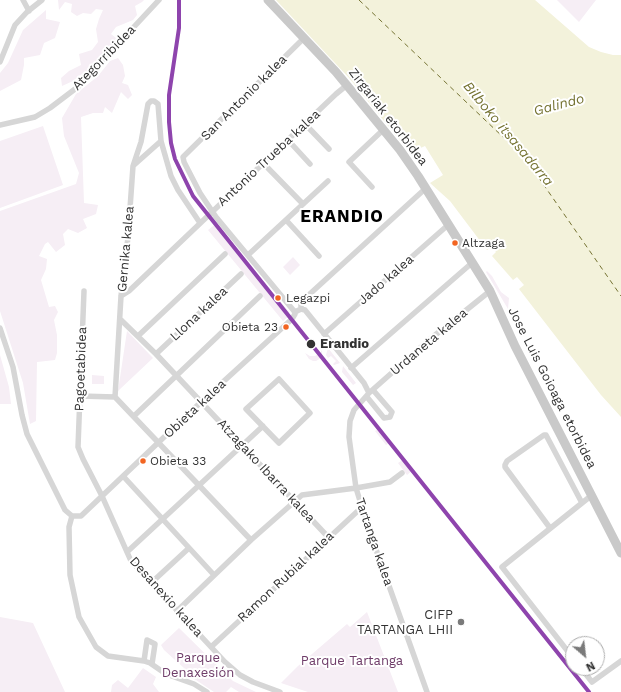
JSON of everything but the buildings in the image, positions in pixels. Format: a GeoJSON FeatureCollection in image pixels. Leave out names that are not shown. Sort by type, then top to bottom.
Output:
{"type":"FeatureCollection","features":[{"type":"Feature","properties":{"kind":"main road","name":"Zirgariak etorbidea"},"geometry":{"type":"LineString","coordinates":[[268,0],[328,63],[407,160],[424,189],[472,262]]}},
{"type":"Feature","properties":{"kind":"main road","name":"Jose Luis Goioaga etorbidea"},"geometry":{"type":"LineString","coordinates":[[472,262],[490,291],[515,346],[621,553]]}},
{"type":"Feature","properties":{"kind":"street"},"geometry":{"type":"LineString","coordinates":[[23,0],[28,11]]}},
{"type":"Feature","properties":{"kind":"street"},"geometry":{"type":"LineString","coordinates":[[0,62],[15,25],[28,11],[42,0]]}},
{"type":"Feature","properties":{"kind":"street","name":"Ategorribidea"},"geometry":{"type":"LineString","coordinates":[[0,125],[35,117],[50,108],[79,86],[159,0]]}},
{"type":"Feature","properties":{"kind":"street","name":"San Antonio kalea"},"geometry":{"type":"LineString","coordinates":[[212,211],[191,178],[184,162],[184,157],[304,38]]}},
{"type":"Feature","properties":{"kind":"street","name":"Antonio Trueba kalea"},"geometry":{"type":"LineString","coordinates":[[121,296],[347,85]]}},
{"type":"Feature","properties":{"kind":"street","name":"Gernika kalea"},"geometry":{"type":"LineString","coordinates":[[115,397],[121,296],[128,237],[133,166],[141,142],[148,104],[154,100],[158,104],[161,142]]}},
{"type":"Feature","properties":{"kind":"street"},"geometry":{"type":"LineString","coordinates":[[305,124],[329,149]]}},
{"type":"Feature","properties":{"kind":"street"},"geometry":{"type":"LineString","coordinates":[[372,187],[349,162],[383,130]]}},
{"type":"Feature","properties":{"kind":"street"},"geometry":{"type":"LineString","coordinates":[[288,140],[310,164]]}},
{"type":"Feature","properties":{"kind":"street"},"geometry":{"type":"LineString","coordinates":[[133,166],[161,142],[165,160],[178,190],[200,223]]}},
{"type":"Feature","properties":{"kind":"street"},"geometry":{"type":"LineString","coordinates":[[263,163],[303,204]]}},
{"type":"Feature","properties":{"kind":"street"},"geometry":{"type":"LineString","coordinates":[[248,255],[328,181]]}},
{"type":"Feature","properties":{"kind":"street","name":"Obieta kalea"},"geometry":{"type":"LineString","coordinates":[[72,516],[81,516],[292,319],[301,302],[424,189]]}},
{"type":"Feature","properties":{"kind":"street"},"geometry":{"type":"LineString","coordinates":[[212,211],[248,255],[297,310],[305,310],[364,383],[370,393]]}},
{"type":"Feature","properties":{"kind":"street"},"geometry":{"type":"LineString","coordinates":[[286,220],[319,256]]}},
{"type":"Feature","properties":{"kind":"street","name":"Jado kalea"},"geometry":{"type":"LineString","coordinates":[[324,334],[448,225]]}},
{"type":"Feature","properties":{"kind":"street"},"geometry":{"type":"LineString","coordinates":[[138,336],[225,254]]}},
{"type":"Feature","properties":{"kind":"street"},"geometry":{"type":"LineString","coordinates":[[351,368],[472,262]]}},
{"type":"Feature","properties":{"kind":"street","name":"Llona kalea"},"geometry":{"type":"LineString","coordinates":[[156,354],[241,274]]}},
{"type":"Feature","properties":{"kind":"street","name":"Pagoetabidea"},"geometry":{"type":"LineString","coordinates":[[78,448],[84,291]]}},
{"type":"Feature","properties":{"kind":"street","name":"Urdaneta kalea"},"geometry":{"type":"LineString","coordinates":[[370,393],[429,340],[490,291]]}},
{"type":"Feature","properties":{"kind":"street"},"geometry":{"type":"LineString","coordinates":[[134,416],[260,296]]}},
{"type":"Feature","properties":{"kind":"street","name":"Atzagako Ibarra kalea"},"geometry":{"type":"LineString","coordinates":[[120,319],[202,402],[329,538]]}},
{"type":"Feature","properties":{"kind":"street"},"geometry":{"type":"LineString","coordinates":[[0,328],[12,367],[27,434],[66,510],[72,516],[69,527],[70,575],[79,617],[96,647],[108,656],[144,661],[152,664],[166,674],[194,684],[207,692]]}},
{"type":"Feature","properties":{"kind":"street"},"geometry":{"type":"LineString","coordinates":[[278,379],[310,413],[279,443],[263,426],[246,409],[278,379]]}},
{"type":"Feature","properties":{"kind":"street","name":"Tartanga kalea"},"geometry":{"type":"LineString","coordinates":[[370,393],[358,405],[351,416],[348,430],[356,488],[361,508],[427,692]]}},
{"type":"Feature","properties":{"kind":"street"},"geometry":{"type":"LineString","coordinates":[[80,396],[115,397],[251,540]]}},
{"type":"Feature","properties":{"kind":"street"},"geometry":{"type":"LineString","coordinates":[[127,552],[263,426]]}},
{"type":"Feature","properties":{"kind":"street","name":"Jose Luis Goioaga etorbidea"},"geometry":{"type":"LineString","coordinates":[[550,528],[505,467],[505,462],[546,435],[582,503]]}},
{"type":"Feature","properties":{"kind":"street","name":"Desanexio kalea"},"geometry":{"type":"LineString","coordinates":[[78,448],[102,496],[131,561],[225,662],[240,675],[253,682],[280,692]]}},
{"type":"Feature","properties":{"kind":"street"},"geometry":{"type":"LineString","coordinates":[[177,611],[251,540],[302,495],[390,482],[402,473]]}},
{"type":"Feature","properties":{"kind":"street"},"geometry":{"type":"LineString","coordinates":[[123,476],[214,575]]}},
{"type":"Feature","properties":{"kind":"street"},"geometry":{"type":"LineString","coordinates":[[565,648],[502,567],[592,495]]}},
{"type":"Feature","properties":{"kind":"street","name":"Ramon Rubial kalea"},"geometry":{"type":"LineString","coordinates":[[211,647],[361,508]]}},
{"type":"Feature","properties":{"kind":"street"},"geometry":{"type":"LineString","coordinates":[[151,583],[189,548]]}},
{"type":"Feature","properties":{"kind":"street"},"geometry":{"type":"LineString","coordinates":[[144,661],[147,640],[155,644],[152,664]]}},
{"type":"Feature","properties":{"kind":"street"},"geometry":{"type":"LineString","coordinates":[[605,673],[621,661]]}},
{"type":"Feature","properties":{"kind":"street"},"geometry":{"type":"LineString","coordinates":[[587,676],[592,682],[600,676]]}},
{"type":"Feature","properties":{"kind":"green space"},"geometry":{"type":"Polygon","coordinates":[[[58,0],[144,0],[135,6],[137,15],[133,20],[116,27],[111,34],[116,38],[113,45],[88,72],[62,86],[61,78],[69,71],[81,65],[79,54],[92,50],[98,42],[96,29],[103,10],[96,9],[91,14],[83,13],[77,16],[71,12],[72,4],[65,2],[59,10],[58,0]]]}},
{"type":"Feature","properties":{"kind":"green space"},"geometry":{"type":"Polygon","coordinates":[[[557,0],[596,0],[579,22],[557,0]]]}},
{"type":"Feature","properties":{"kind":"green space"},"geometry":{"type":"Polygon","coordinates":[[[46,10],[46,19],[60,22],[55,38],[44,43],[40,55],[24,58],[21,80],[0,91],[0,73],[8,63],[23,30],[46,10]]]}},
{"type":"Feature","properties":{"kind":"green space"},"geometry":{"type":"Polygon","coordinates":[[[118,58],[123,65],[125,76],[122,83],[128,85],[132,95],[128,99],[121,92],[112,113],[105,107],[103,113],[93,113],[81,117],[84,203],[98,205],[96,214],[83,219],[87,228],[78,233],[68,229],[63,234],[65,245],[56,252],[48,242],[45,244],[39,256],[47,259],[46,269],[41,280],[49,307],[55,306],[58,312],[54,320],[57,335],[57,353],[55,360],[37,362],[36,421],[30,424],[23,383],[0,311],[0,211],[76,184],[79,173],[64,136],[62,118],[76,94],[98,76],[110,61],[118,58]]]}},
{"type":"Feature","properties":{"kind":"green space"},"geometry":{"type":"Polygon","coordinates":[[[43,126],[63,185],[0,208],[0,141],[43,126]]]}},
{"type":"Feature","properties":{"kind":"green space"},"geometry":{"type":"Polygon","coordinates":[[[217,223],[289,312],[289,316],[283,321],[208,230],[217,223]]]}},
{"type":"Feature","properties":{"kind":"green space"},"geometry":{"type":"Polygon","coordinates":[[[293,257],[300,265],[290,275],[283,267],[293,257]]]}},
{"type":"Feature","properties":{"kind":"green space"},"geometry":{"type":"Polygon","coordinates":[[[487,271],[492,276],[501,292],[509,298],[508,309],[486,272],[487,271]]]}},
{"type":"Feature","properties":{"kind":"green space"},"geometry":{"type":"Polygon","coordinates":[[[127,331],[153,358],[118,391],[127,331]]]}},
{"type":"Feature","properties":{"kind":"green space"},"geometry":{"type":"Polygon","coordinates":[[[328,348],[340,363],[334,365],[333,364],[336,361],[331,356],[328,358],[326,355],[328,348]]]}},
{"type":"Feature","properties":{"kind":"green space"},"geometry":{"type":"Polygon","coordinates":[[[322,350],[321,358],[316,361],[309,359],[305,353],[310,356],[315,356],[322,350]]]}},
{"type":"Feature","properties":{"kind":"green space"},"geometry":{"type":"Polygon","coordinates":[[[0,355],[9,387],[11,404],[0,404],[0,355]]]}},
{"type":"Feature","properties":{"kind":"green space"},"geometry":{"type":"Polygon","coordinates":[[[343,366],[356,383],[353,385],[342,372],[343,366]]]}},
{"type":"Feature","properties":{"kind":"green space"},"geometry":{"type":"Polygon","coordinates":[[[92,375],[104,376],[104,384],[92,384],[92,375]]]}},
{"type":"Feature","properties":{"kind":"green space"},"geometry":{"type":"Polygon","coordinates":[[[380,428],[391,442],[386,445],[375,431],[380,428]]]}},
{"type":"Feature","properties":{"kind":"green space"},"geometry":{"type":"Polygon","coordinates":[[[404,459],[413,470],[407,475],[398,463],[404,459]]]}},
{"type":"Feature","properties":{"kind":"green space","name":"Parque Tartanga"},"geometry":{"type":"Polygon","coordinates":[[[367,612],[398,692],[308,692],[281,683],[298,666],[347,624],[350,627],[367,612]]]}},
{"type":"Feature","properties":{"kind":"green space"},"geometry":{"type":"Polygon","coordinates":[[[0,617],[33,623],[65,692],[0,692],[0,617]]]}},
{"type":"Feature","properties":{"kind":"green space","name":"Parque Denaxesión"},"geometry":{"type":"Polygon","coordinates":[[[179,628],[233,681],[256,692],[239,692],[231,687],[226,692],[214,692],[196,680],[180,674],[184,668],[164,650],[161,645],[179,628]]]}},
{"type":"Feature","properties":{"kind":"green space"},"geometry":{"type":"Polygon","coordinates":[[[143,668],[156,677],[153,684],[159,692],[111,692],[112,685],[118,680],[128,688],[143,668]]]}},
{"type":"Feature","properties":{"kind":"water"},"geometry":{"type":"Polygon","coordinates":[[[276,0],[535,0],[589,47],[613,55],[621,55],[621,417],[601,395],[519,289],[524,285],[517,277],[513,280],[492,256],[496,252],[492,247],[487,250],[450,201],[430,183],[443,175],[425,146],[410,153],[350,79],[276,0]]]}},
{"type":"Feature","properties":{"kind":"ferry route"},"geometry":{"type":"LineString","coordinates":[[359,0],[525,158],[621,296]]}},
{"type":"Feature","properties":{"kind":"transit line"},"geometry":{"type":"LineString","coordinates":[[179,0],[179,28],[169,95],[169,122],[171,143],[175,159],[193,196],[589,692]]}},
{"type":"Feature","properties":{"kind":"place","name":"Altzaga"},"geometry":{"type":"Point","coordinates":[455,243]}},
{"type":"Feature","properties":{"kind":"place","name":"Legazpi"},"geometry":{"type":"Point","coordinates":[278,298]}},
{"type":"Feature","properties":{"kind":"place","name":"Obieta 23"},"geometry":{"type":"Point","coordinates":[286,327]}},
{"type":"Feature","properties":{"kind":"place","name":"Erandio"},"geometry":{"type":"Point","coordinates":[311,344]}},
{"type":"Feature","properties":{"kind":"place","name":"Obieta 33"},"geometry":{"type":"Point","coordinates":[143,461]}},
{"type":"Feature","properties":{"kind":"place","name":"CIFP TARTANGA LHII"},"geometry":{"type":"Point","coordinates":[461,622]}},
{"type":"Feature","properties":{"kind":"district","name":"ERANDIO"},"geometry":{"type":"Point","coordinates":[342,217]}},
{"type":"Feature","properties":{"kind":"water label","name":"Galindo"},"geometry":{"type":"Point","coordinates":[559,105]}},
{"type":"Feature","properties":{"kind":"water label","name":"Bilboko itsasadarra"},"geometry":{"type":"Point","coordinates":[508,134]}}]}
